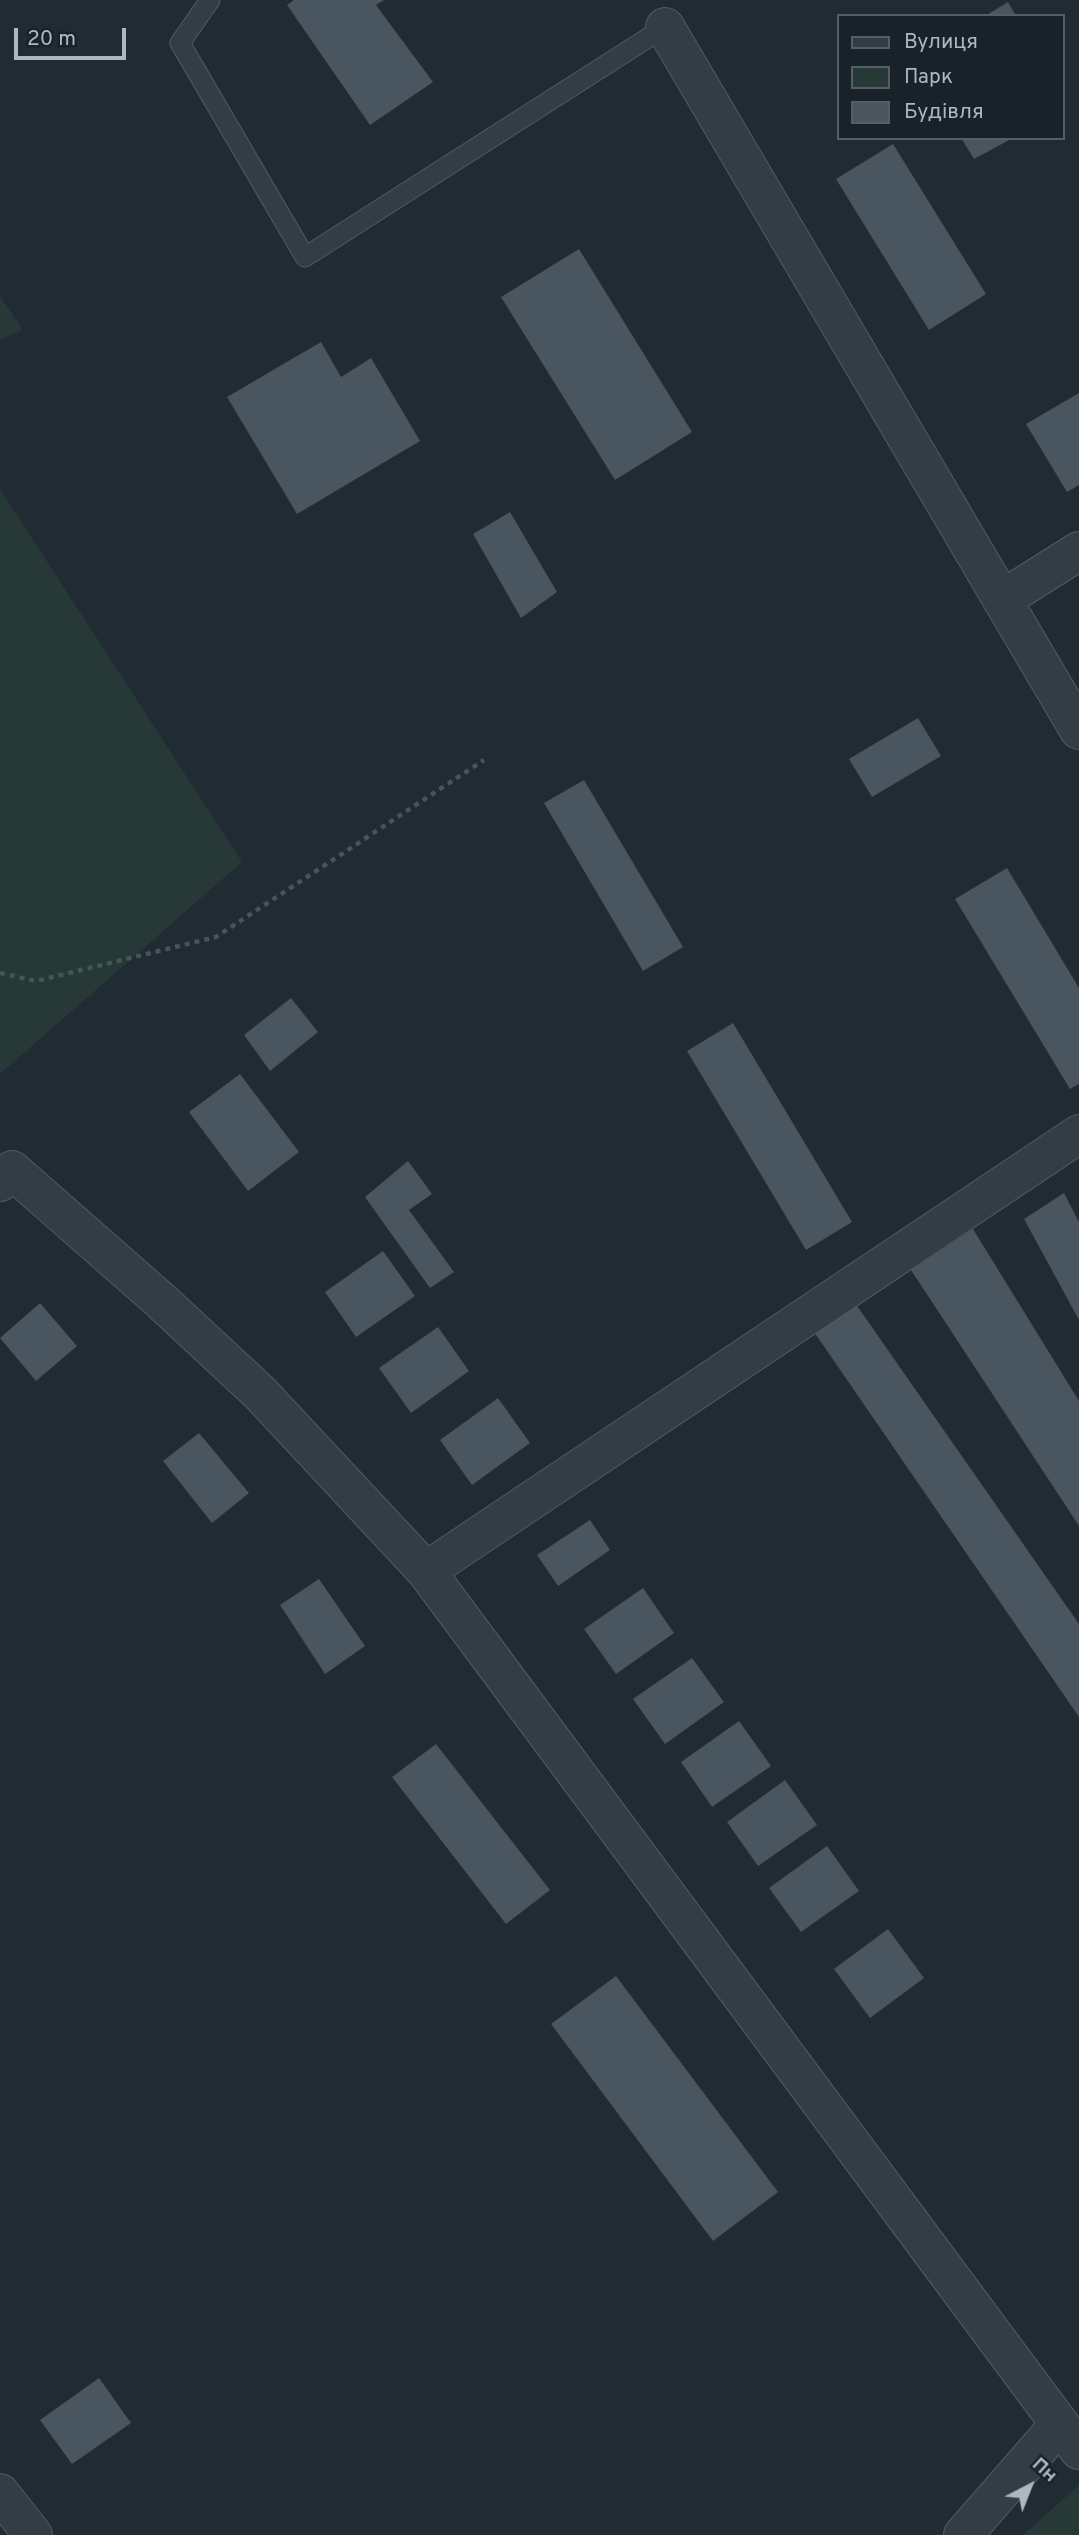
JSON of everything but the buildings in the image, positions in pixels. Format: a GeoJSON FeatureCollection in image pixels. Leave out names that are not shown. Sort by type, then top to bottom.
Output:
{"type":"FeatureCollection","features":[{"type":"Feature","properties":{"kind":"street"},"geometry":{"type":"LineString","coordinates":[[665,27],[1079,730]]}},
{"type":"Feature","properties":{"kind":"street"},"geometry":{"type":"LineString","coordinates":[[1003,599],[1079,551]]}},
{"type":"Feature","properties":{"kind":"street"},"geometry":{"type":"LineString","coordinates":[[426,1571],[1079,1134]]}},
{"type":"Feature","properties":{"kind":"street"},"geometry":{"type":"LineString","coordinates":[[0,1182],[12,1170],[160,1300],[260,1393],[426,1571],[1069,2438],[964,2535]]}},
{"type":"Feature","properties":{"kind":"street"},"geometry":{"type":"LineString","coordinates":[[0,2493],[33,2535]]}},
{"type":"Feature","properties":{"kind":"lane"},"geometry":{"type":"LineString","coordinates":[[210,0],[180,43],[305,257],[665,27]]}},
{"type":"Feature","properties":{"kind":"path"},"geometry":{"type":"LineString","coordinates":[[0,973],[36,981],[216,937],[484,760]]}},
{"type":"Feature","properties":{"kind":"green space"},"geometry":{"type":"Polygon","coordinates":[[[0,296],[23,330],[0,340],[0,296]]]}},
{"type":"Feature","properties":{"kind":"green space"},"geometry":{"type":"Polygon","coordinates":[[[0,489],[242,862],[0,1074],[0,489]]]}},
{"type":"Feature","properties":{"kind":"green space"},"geometry":{"type":"Polygon","coordinates":[[[1079,2485],[1079,2535],[1023,2535],[1079,2485]]]}}]}
